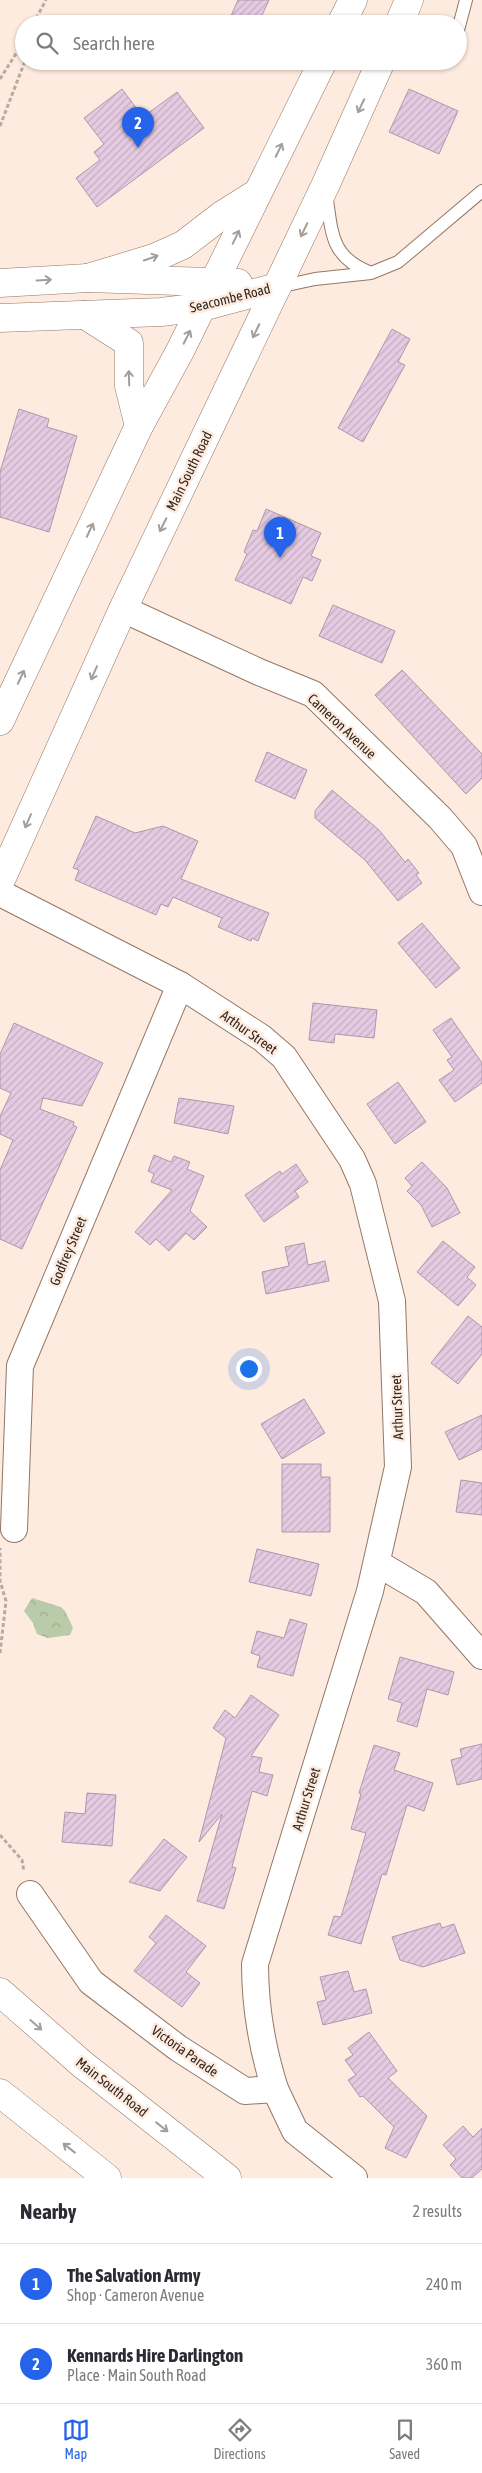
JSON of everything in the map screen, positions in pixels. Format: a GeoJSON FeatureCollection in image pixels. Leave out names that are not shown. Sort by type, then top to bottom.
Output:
{"type":"FeatureCollection","features":[{"type":"Feature","properties":{"kind":"main road"},"geometry":{"type":"LineString","coordinates":[[346,15],[353,0]]}},
{"type":"Feature","properties":{"kind":"main road"},"geometry":{"type":"LineString","coordinates":[[403,15],[409,0]]}},
{"type":"Feature","properties":{"kind":"main road"},"geometry":{"type":"LineString","coordinates":[[0,721],[139,426],[202,307],[318,70]]}},
{"type":"Feature","properties":{"kind":"main road","name":"Main South Road"},"geometry":{"type":"LineString","coordinates":[[0,882],[123,609],[325,186],[378,70]]}},
{"type":"Feature","properties":{"kind":"main road"},"geometry":{"type":"LineString","coordinates":[[88,278],[154,258],[183,244],[222,214],[257,193]]}},
{"type":"Feature","properties":{"kind":"main road","name":"Seacombe Road"},"geometry":{"type":"LineString","coordinates":[[0,283],[88,278],[215,281],[277,287]]}},
{"type":"Feature","properties":{"kind":"main road","name":"Seacombe Road"},"geometry":{"type":"LineString","coordinates":[[0,318],[160,312],[202,307],[277,287]]}},
{"type":"Feature","properties":{"kind":"main road"},"geometry":{"type":"LineString","coordinates":[[85,315],[129,343],[129,386],[139,426]]}},
{"type":"Feature","properties":{"kind":"main road","name":"Main South Road"},"geometry":{"type":"LineString","coordinates":[[0,1992],[82,2064],[227,2178]]}},
{"type":"Feature","properties":{"kind":"main road"},"geometry":{"type":"LineString","coordinates":[[0,2093],[107,2178]]}},
{"type":"Feature","properties":{"kind":"street","name":"Cameron Avenue"},"geometry":{"type":"LineString","coordinates":[[123,609],[259,672],[313,694],[440,818],[464,846],[482,892]]}},
{"type":"Feature","properties":{"kind":"street","name":"Arthur Street"},"geometry":{"type":"LineString","coordinates":[[0,893],[180,985],[262,1038],[284,1057],[352,1159],[363,1184],[392,1301],[398,1467],[370,1591],[255,1964],[255,1999],[266,2060],[275,2089]]}},
{"type":"Feature","properties":{"kind":"street","name":"Godfrey Street"},"geometry":{"type":"LineString","coordinates":[[14,1520],[20,1366],[180,985]]}},
{"type":"Feature","properties":{"kind":"street"},"geometry":{"type":"LineString","coordinates":[[376,1563],[426,1592],[482,1656]]}},
{"type":"Feature","properties":{"kind":"street","name":"Victoria Parade"},"geometry":{"type":"LineString","coordinates":[[30,1894],[91,1982],[178,2048],[245,2091],[275,2089]]}},
{"type":"Feature","properties":{"kind":"street"},"geometry":{"type":"LineString","coordinates":[[275,2089],[295,2131],[354,2178]]}},
{"type":"Feature","properties":{"kind":"lane"},"geometry":{"type":"LineString","coordinates":[[462,15],[466,0]]}},
{"type":"Feature","properties":{"kind":"lane"},"geometry":{"type":"LineString","coordinates":[[325,186],[331,229],[337,249],[349,261],[371,273]]}},
{"type":"Feature","properties":{"kind":"lane"},"geometry":{"type":"LineString","coordinates":[[277,287],[314,279],[371,273],[398,262],[482,191]]}},
{"type":"Feature","properties":{"kind":"path"},"geometry":{"type":"LineString","coordinates":[[38,15],[46,0]]}},
{"type":"Feature","properties":{"kind":"path"},"geometry":{"type":"LineString","coordinates":[[0,79],[15,55]]}},
{"type":"Feature","properties":{"kind":"path"},"geometry":{"type":"LineString","coordinates":[[0,126],[22,70]]}},
{"type":"Feature","properties":{"kind":"path"},"geometry":{"type":"LineString","coordinates":[[0,1653],[6,1601],[0,1581],[0,1543],[14,1520]]}},
{"type":"Feature","properties":{"kind":"path"},"geometry":{"type":"LineString","coordinates":[[0,1835],[22,1860],[30,1894]]}},
{"type":"Feature","properties":{"kind":"green space"},"geometry":{"type":"Polygon","coordinates":[[[32,1598],[61,1607],[73,1628],[70,1635],[48,1638],[37,1634],[33,1623],[24,1611],[32,1598]]]}},
{"type":"Feature","properties":{"kind":"building"},"geometry":{"type":"Polygon","coordinates":[[[238,0],[269,0],[262,15],[231,15],[238,0]]]}},
{"type":"Feature","properties":{"kind":"building"},"geometry":{"type":"Polygon","coordinates":[[[122,89],[143,117],[177,92],[204,128],[97,207],[76,178],[100,160],[94,152],[104,144],[84,118],[122,89]]]}},
{"type":"Feature","properties":{"kind":"building"},"geometry":{"type":"Polygon","coordinates":[[[409,89],[458,111],[439,154],[389,132],[409,89]]]}},
{"type":"Feature","properties":{"kind":"building"},"geometry":{"type":"Polygon","coordinates":[[[392,329],[410,339],[398,362],[405,365],[363,442],[338,428],[392,329]]]}},
{"type":"Feature","properties":{"kind":"building"},"geometry":{"type":"Polygon","coordinates":[[[19,409],[49,419],[47,427],[77,436],[49,532],[0,517],[0,472],[19,409]]]}},
{"type":"Feature","properties":{"kind":"building"},"geometry":{"type":"Polygon","coordinates":[[[266,509],[321,533],[311,556],[321,560],[312,581],[303,577],[291,604],[235,580],[247,554],[244,552],[253,530],[257,531],[266,509]]]}},
{"type":"Feature","properties":{"kind":"building"},"geometry":{"type":"Polygon","coordinates":[[[333,605],[395,631],[382,663],[319,636],[333,605]]]}},
{"type":"Feature","properties":{"kind":"building"},"geometry":{"type":"Polygon","coordinates":[[[402,670],[482,754],[482,778],[466,794],[375,695],[402,670]]]}},
{"type":"Feature","properties":{"kind":"building"},"geometry":{"type":"Polygon","coordinates":[[[267,752],[307,770],[295,799],[255,781],[267,752]]]}},
{"type":"Feature","properties":{"kind":"building"},"geometry":{"type":"Polygon","coordinates":[[[332,790],[379,830],[405,862],[408,859],[419,873],[416,875],[422,883],[398,901],[365,860],[315,818],[315,811],[332,790]]]}},
{"type":"Feature","properties":{"kind":"building"},"geometry":{"type":"Polygon","coordinates":[[[96,816],[135,833],[163,826],[198,841],[181,879],[269,913],[258,941],[252,938],[251,941],[218,927],[222,918],[173,897],[168,907],[161,904],[156,915],[75,880],[79,870],[73,868],[96,816]]]}},
{"type":"Feature","properties":{"kind":"building"},"geometry":{"type":"Polygon","coordinates":[[[422,923],[460,968],[436,988],[398,943],[422,923]]]}},
{"type":"Feature","properties":{"kind":"building"},"geometry":{"type":"Polygon","coordinates":[[[313,1003],[377,1010],[374,1038],[335,1034],[334,1043],[309,1040],[313,1003]]]}},
{"type":"Feature","properties":{"kind":"building"},"geometry":{"type":"Polygon","coordinates":[[[451,1018],[482,1063],[482,1083],[455,1102],[439,1080],[454,1070],[447,1060],[452,1057],[433,1030],[451,1018]]]}},
{"type":"Feature","properties":{"kind":"building"},"geometry":{"type":"Polygon","coordinates":[[[14,1023],[103,1063],[82,1106],[43,1098],[40,1109],[74,1122],[73,1125],[77,1127],[22,1249],[0,1239],[0,1170],[13,1140],[0,1134],[0,1116],[11,1093],[0,1088],[0,1054],[14,1023]]]}},
{"type":"Feature","properties":{"kind":"building"},"geometry":{"type":"Polygon","coordinates":[[[398,1082],[426,1122],[395,1144],[367,1104],[398,1082]]]}},
{"type":"Feature","properties":{"kind":"building"},"geometry":{"type":"Polygon","coordinates":[[[179,1098],[234,1106],[228,1134],[174,1123],[179,1098]]]}},
{"type":"Feature","properties":{"kind":"building"},"geometry":{"type":"Polygon","coordinates":[[[154,1155],[171,1162],[174,1156],[190,1162],[187,1169],[204,1176],[190,1211],[207,1227],[194,1240],[186,1233],[169,1251],[156,1239],[150,1245],[135,1232],[172,1190],[151,1182],[154,1174],[148,1171],[154,1155]]]}},
{"type":"Feature","properties":{"kind":"building"},"geometry":{"type":"Polygon","coordinates":[[[422,1162],[447,1188],[460,1213],[432,1227],[421,1205],[407,1191],[412,1186],[405,1178],[422,1162]]]}},
{"type":"Feature","properties":{"kind":"building"},"geometry":{"type":"Polygon","coordinates":[[[296,1164],[308,1182],[295,1191],[299,1197],[264,1222],[245,1195],[280,1171],[282,1174],[296,1164]]]}},
{"type":"Feature","properties":{"kind":"building"},"geometry":{"type":"Polygon","coordinates":[[[443,1241],[475,1267],[467,1277],[476,1285],[458,1306],[417,1272],[443,1241]]]}},
{"type":"Feature","properties":{"kind":"building"},"geometry":{"type":"Polygon","coordinates":[[[304,1243],[308,1265],[325,1261],[329,1281],[266,1294],[262,1272],[289,1266],[285,1247],[304,1243]]]}},
{"type":"Feature","properties":{"kind":"building"},"geometry":{"type":"Polygon","coordinates":[[[468,1316],[482,1327],[482,1354],[458,1384],[431,1363],[468,1316]]]}},
{"type":"Feature","properties":{"kind":"building"},"geometry":{"type":"Polygon","coordinates":[[[304,1399],[325,1433],[282,1459],[261,1424],[304,1399]]]}},
{"type":"Feature","properties":{"kind":"building"},"geometry":{"type":"Polygon","coordinates":[[[482,1415],[482,1449],[459,1460],[445,1432],[482,1415]]]}},
{"type":"Feature","properties":{"kind":"building"},"geometry":{"type":"Polygon","coordinates":[[[282,1464],[321,1464],[321,1477],[330,1477],[330,1532],[282,1532],[282,1464]]]}},
{"type":"Feature","properties":{"kind":"building"},"geometry":{"type":"Polygon","coordinates":[[[461,1480],[482,1483],[482,1515],[456,1512],[461,1480]]]}},
{"type":"Feature","properties":{"kind":"building"},"geometry":{"type":"Polygon","coordinates":[[[257,1549],[319,1564],[311,1596],[249,1582],[257,1549]]]}},
{"type":"Feature","properties":{"kind":"building"},"geometry":{"type":"Polygon","coordinates":[[[290,1619],[307,1624],[293,1676],[257,1667],[260,1656],[251,1653],[257,1631],[284,1638],[290,1619]]]}},
{"type":"Feature","properties":{"kind":"building"},"geometry":{"type":"Polygon","coordinates":[[[400,1657],[454,1672],[448,1695],[427,1689],[417,1727],[397,1721],[402,1703],[388,1699],[400,1657]]]}},
{"type":"Feature","properties":{"kind":"building"},"geometry":{"type":"Polygon","coordinates":[[[251,1695],[279,1715],[251,1756],[262,1758],[259,1772],[273,1775],[267,1796],[252,1791],[232,1867],[236,1868],[224,1909],[197,1901],[222,1814],[199,1842],[226,1738],[213,1728],[225,1710],[235,1718],[251,1695]]]}},
{"type":"Feature","properties":{"kind":"building"},"geometry":{"type":"Polygon","coordinates":[[[482,1744],[482,1779],[457,1785],[451,1760],[462,1757],[460,1749],[482,1744]]]}},
{"type":"Feature","properties":{"kind":"building"},"geometry":{"type":"Polygon","coordinates":[[[374,1745],[400,1753],[394,1770],[433,1783],[424,1811],[407,1805],[386,1875],[382,1874],[361,1944],[328,1935],[334,1916],[341,1917],[366,1833],[351,1829],[361,1794],[359,1793],[374,1745]]]}},
{"type":"Feature","properties":{"kind":"building"},"geometry":{"type":"Polygon","coordinates":[[[87,1793],[116,1795],[112,1846],[62,1842],[65,1812],[85,1814],[87,1793]]]}},
{"type":"Feature","properties":{"kind":"building"},"geometry":{"type":"Polygon","coordinates":[[[164,1839],[187,1857],[160,1891],[129,1882],[164,1839]]]}},
{"type":"Feature","properties":{"kind":"building"},"geometry":{"type":"Polygon","coordinates":[[[166,1915],[206,1946],[186,1972],[200,1983],[182,2007],[134,1971],[156,1943],[149,1937],[166,1915]]]}},
{"type":"Feature","properties":{"kind":"building"},"geometry":{"type":"Polygon","coordinates":[[[440,1923],[442,1928],[454,1924],[465,1953],[423,1967],[400,1960],[392,1937],[440,1923]]]}},
{"type":"Feature","properties":{"kind":"building"},"geometry":{"type":"Polygon","coordinates":[[[348,1971],[354,1992],[366,1989],[372,2013],[323,2025],[317,2002],[326,2000],[320,1977],[348,1971]]]}},
{"type":"Feature","properties":{"kind":"building"},"geometry":{"type":"Polygon","coordinates":[[[369,2032],[397,2071],[388,2078],[427,2116],[406,2158],[385,2148],[394,2127],[363,2096],[360,2097],[348,2080],[356,2075],[345,2060],[353,2055],[348,2048],[369,2032]]]}},
{"type":"Feature","properties":{"kind":"building"},"geometry":{"type":"Polygon","coordinates":[[[463,2126],[473,2137],[482,2128],[482,2169],[472,2178],[462,2178],[450,2165],[456,2159],[443,2145],[463,2126]]]}},
{"type":"Feature","properties":{"kind":"place","name":"Kennards Hire Darlington"},"geometry":{"type":"Point","coordinates":[138,148]}},
{"type":"Feature","properties":{"kind":"place","name":"The Salvation Army"},"geometry":{"type":"Point","coordinates":[280,558]}}]}
